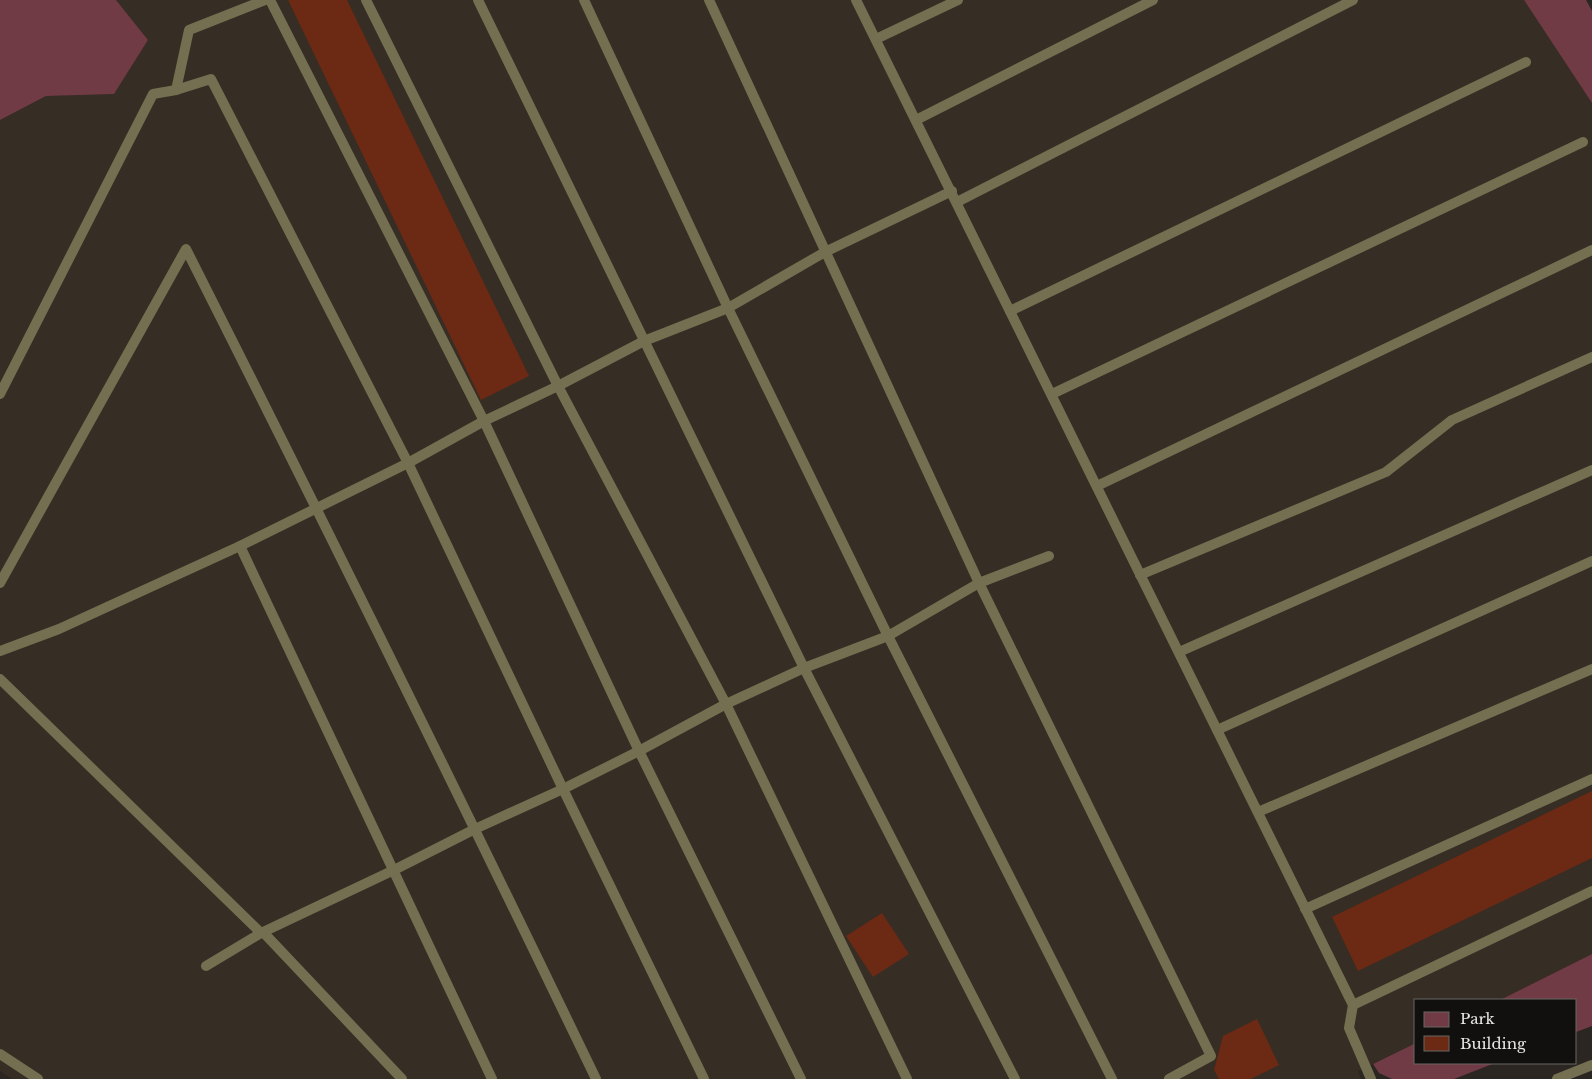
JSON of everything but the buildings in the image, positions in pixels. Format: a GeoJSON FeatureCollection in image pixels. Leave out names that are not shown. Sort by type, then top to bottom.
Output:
{"type":"FeatureCollection","features":[{"type":"Feature","properties":{"kind":"lane"},"geometry":{"type":"LineString","coordinates":[[176,90],[189,30],[265,0]]}},
{"type":"Feature","properties":{"kind":"lane"},"geometry":{"type":"LineString","coordinates":[[270,0],[484,421],[640,751],[801,1079]]}},
{"type":"Feature","properties":{"kind":"lane"},"geometry":{"type":"LineString","coordinates":[[366,0],[558,386],[726,704],[908,1079]]}},
{"type":"Feature","properties":{"kind":"lane"},"geometry":{"type":"LineString","coordinates":[[478,0],[804,668],[1015,1079]]}},
{"type":"Feature","properties":{"kind":"lane"},"geometry":{"type":"LineString","coordinates":[[584,0],[728,308],[888,636],[1112,1079]]}},
{"type":"Feature","properties":{"kind":"lane"},"geometry":{"type":"LineString","coordinates":[[709,0],[979,583],[1211,1056],[1169,1079]]}},
{"type":"Feature","properties":{"kind":"lane"},"geometry":{"type":"LineString","coordinates":[[856,0],[1353,1005],[1349,1028],[1371,1079]]}},
{"type":"Feature","properties":{"kind":"lane"},"geometry":{"type":"LineString","coordinates":[[876,39],[958,0]]}},
{"type":"Feature","properties":{"kind":"lane"},"geometry":{"type":"LineString","coordinates":[[916,120],[1153,0]]}},
{"type":"Feature","properties":{"kind":"lane"},"geometry":{"type":"LineString","coordinates":[[957,202],[1353,0]]}},
{"type":"Feature","properties":{"kind":"lane"},"geometry":{"type":"LineString","coordinates":[[1010,310],[1526,62]]}},
{"type":"Feature","properties":{"kind":"lane"},"geometry":{"type":"LineString","coordinates":[[0,394],[153,94],[176,90],[211,79],[408,463],[704,1079]]}},
{"type":"Feature","properties":{"kind":"lane"},"geometry":{"type":"LineString","coordinates":[[1052,394],[1583,142]]}},
{"type":"Feature","properties":{"kind":"lane"},"geometry":{"type":"LineString","coordinates":[[0,651],[59,629],[240,546],[408,463],[484,421],[558,386],[644,341],[728,308],[825,252],[952,192]]}},
{"type":"Feature","properties":{"kind":"lane"},"geometry":{"type":"LineString","coordinates":[[0,583],[186,249],[317,507],[596,1079]]}},
{"type":"Feature","properties":{"kind":"lane"},"geometry":{"type":"LineString","coordinates":[[1097,486],[1592,250]]}},
{"type":"Feature","properties":{"kind":"lane"},"geometry":{"type":"LineString","coordinates":[[1140,574],[1386,472],[1452,420],[1592,357]]}},
{"type":"Feature","properties":{"kind":"lane"},"geometry":{"type":"LineString","coordinates":[[1179,652],[1592,470]]}},
{"type":"Feature","properties":{"kind":"lane"},"geometry":{"type":"LineString","coordinates":[[240,546],[492,1079]]}},
{"type":"Feature","properties":{"kind":"lane"},"geometry":{"type":"LineString","coordinates":[[206,966],[262,933],[640,751],[726,704],[804,668],[888,636],[979,583],[1049,556]]}},
{"type":"Feature","properties":{"kind":"lane"},"geometry":{"type":"LineString","coordinates":[[1217,730],[1592,561]]}},
{"type":"Feature","properties":{"kind":"lane"},"geometry":{"type":"LineString","coordinates":[[1258,812],[1592,669]]}},
{"type":"Feature","properties":{"kind":"lane"},"geometry":{"type":"LineString","coordinates":[[0,679],[262,933],[402,1079]]}},
{"type":"Feature","properties":{"kind":"lane"},"geometry":{"type":"LineString","coordinates":[[1305,909],[1592,778]]}},
{"type":"Feature","properties":{"kind":"lane"},"geometry":{"type":"LineString","coordinates":[[1353,1005],[1592,891]]}},
{"type":"Feature","properties":{"kind":"lane"},"geometry":{"type":"LineString","coordinates":[[0,1054],[38,1079]]}},
{"type":"Feature","properties":{"kind":"lane"},"geometry":{"type":"LineString","coordinates":[[1557,1079],[1592,1065]]}},
{"type":"Feature","properties":{"kind":"shaded area"},"geometry":{"type":"Polygon","coordinates":[[[116,0],[1524,0],[1592,103],[1592,954],[1502,999],[1414,999],[1414,1044],[1358,1071],[1361,1079],[12,1079],[0,1071],[0,120],[46,96],[114,94],[148,40],[116,0]]]}},
{"type":"Feature","properties":{"kind":"green space"},"geometry":{"type":"Polygon","coordinates":[[[0,0],[116,0],[148,40],[114,94],[46,96],[0,120],[0,0]]]}},
{"type":"Feature","properties":{"kind":"green space"},"geometry":{"type":"Polygon","coordinates":[[[1524,0],[1586,0],[1592,11],[1592,103],[1524,0]]]}},
{"type":"Feature","properties":{"kind":"green space"},"geometry":{"type":"Polygon","coordinates":[[[1592,954],[1592,1026],[1577,1032],[1577,999],[1502,999],[1592,954]]]}},
{"type":"Feature","properties":{"kind":"green space"},"geometry":{"type":"Polygon","coordinates":[[[1414,1044],[1414,1064],[1492,1064],[1454,1079],[1392,1079],[1379,1073],[1373,1064],[1414,1044]]]}}]}
